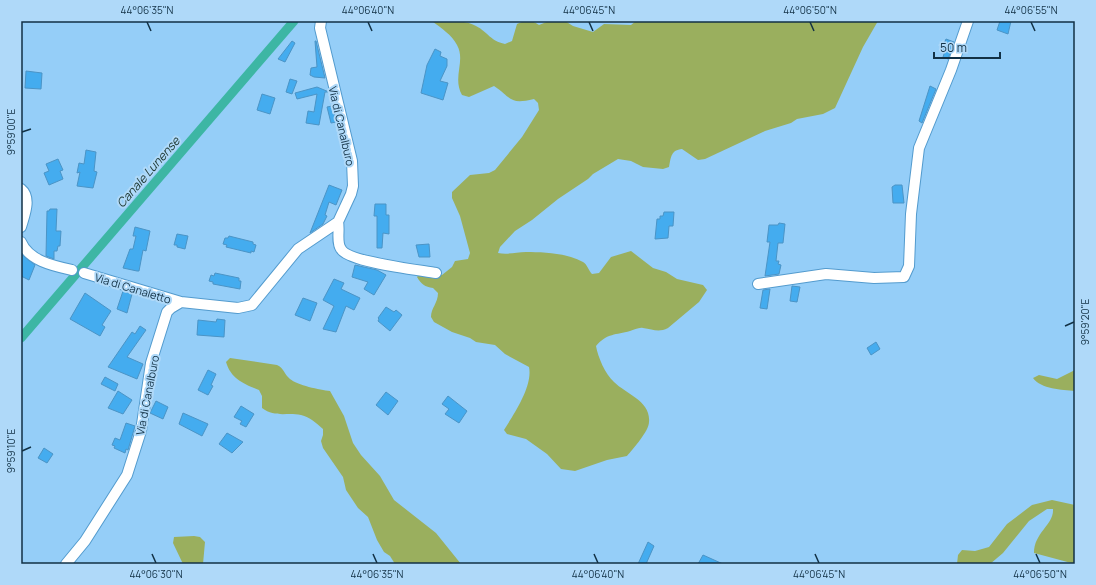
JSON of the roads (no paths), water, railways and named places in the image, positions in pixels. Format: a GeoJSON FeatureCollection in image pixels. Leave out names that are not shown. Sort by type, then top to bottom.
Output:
{"type":"FeatureCollection","features":[{"type":"Feature","properties":{"kind":"street","name":"Via di Canalburo"},"geometry":{"type":"LineString","coordinates":[[320,21],[320,28],[334,91],[352,161],[353,186],[351,194],[338,222]]}},
{"type":"Feature","properties":{"kind":"street"},"geometry":{"type":"LineString","coordinates":[[758,284],[826,274],[874,278],[904,277],[909,266],[911,214],[919,148],[951,70],[968,21]]}},
{"type":"Feature","properties":{"kind":"street"},"geometry":{"type":"LineString","coordinates":[[21,189],[25,192],[27,200],[21,227]]}},
{"type":"Feature","properties":{"kind":"street"},"geometry":{"type":"LineString","coordinates":[[181,302],[238,308],[252,305],[298,249],[338,222],[340,247],[346,254],[366,261],[436,272]]}},
{"type":"Feature","properties":{"kind":"street"},"geometry":{"type":"LineString","coordinates":[[21,242],[25,249],[44,263],[72,270]]}},
{"type":"Feature","properties":{"kind":"street","name":"Via di Canaletto"},"geometry":{"type":"LineString","coordinates":[[84,273],[181,302]]}},
{"type":"Feature","properties":{"kind":"street","name":"Via di Canalburo"},"geometry":{"type":"LineString","coordinates":[[66,564],[85,540],[127,475],[141,431],[151,363],[167,312],[181,302]]}},
{"type":"Feature","properties":{"kind":"waterway","name":"Canale Lunense"},"geometry":{"type":"LineString","coordinates":[[21,338],[294,21]]}}]}
